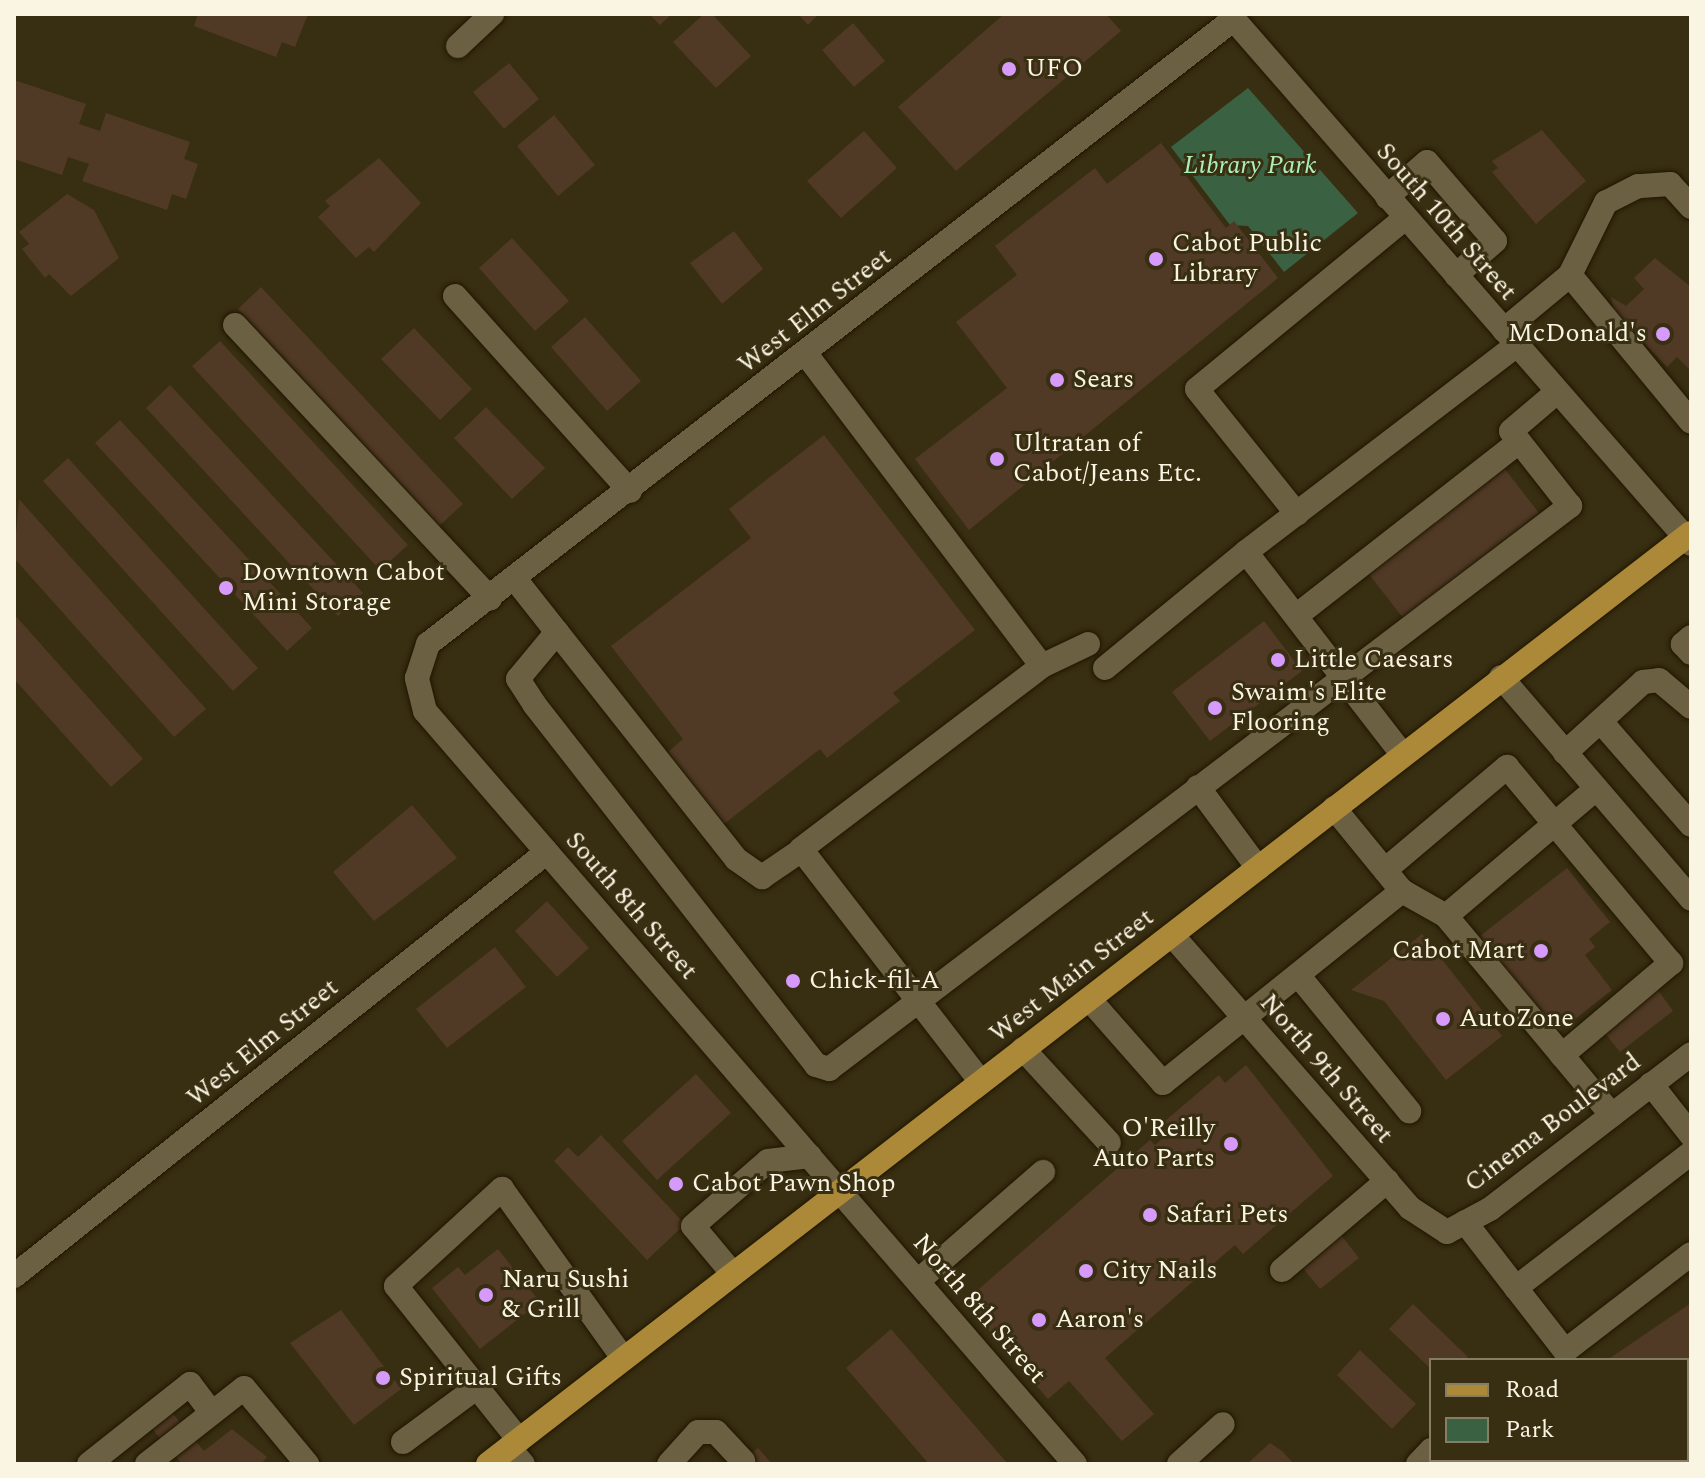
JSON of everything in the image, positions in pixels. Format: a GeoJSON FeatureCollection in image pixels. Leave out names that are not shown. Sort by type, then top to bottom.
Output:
{"type":"FeatureCollection","features":[{"type":"Feature","properties":{"kind":"main road","name":"West Main Street"},"geometry":{"type":"LineString","coordinates":[[488,1464],[517,1451],[623,1358],[1501,677],[1689,538]]}},
{"type":"Feature","properties":{"kind":"street"},"geometry":{"type":"LineString","coordinates":[[458,46],[492,14]]}},
{"type":"Feature","properties":{"kind":"street","name":"South 10th Street"},"geometry":{"type":"LineString","coordinates":[[1231,16],[1557,392],[1689,538]]}},
{"type":"Feature","properties":{"kind":"street","name":"West Elm Street"},"geometry":{"type":"LineString","coordinates":[[428,644],[806,354],[1231,16]]}},
{"type":"Feature","properties":{"kind":"street"},"geometry":{"type":"LineString","coordinates":[[1387,197],[1427,162],[1495,241],[1456,275]]}},
{"type":"Feature","properties":{"kind":"street"},"geometry":{"type":"LineString","coordinates":[[1105,668],[1510,338],[1570,275],[1606,202],[1638,186],[1670,184],[1691,207]]}},
{"type":"Feature","properties":{"kind":"street"},"geometry":{"type":"LineString","coordinates":[[1297,514],[1197,389],[1405,218]]}},
{"type":"Feature","properties":{"kind":"street"},"geometry":{"type":"LineString","coordinates":[[1570,275],[1691,422]]}},
{"type":"Feature","properties":{"kind":"street"},"geometry":{"type":"LineString","coordinates":[[455,296],[630,491]]}},
{"type":"Feature","properties":{"kind":"street"},"geometry":{"type":"LineString","coordinates":[[235,325],[490,598]]}},
{"type":"Feature","properties":{"kind":"street"},"geometry":{"type":"LineString","coordinates":[[806,354],[1042,666]]}},
{"type":"Feature","properties":{"kind":"street"},"geometry":{"type":"LineString","coordinates":[[557,632],[518,679],[816,1065],[838,1066],[918,998],[1570,506],[1511,431],[1557,392]]}},
{"type":"Feature","properties":{"kind":"street"},"geometry":{"type":"LineString","coordinates":[[1296,616],[1519,442]]}},
{"type":"Feature","properties":{"kind":"street"},"geometry":{"type":"LineString","coordinates":[[1246,552],[1402,754]]}},
{"type":"Feature","properties":{"kind":"street"},"geometry":{"type":"LineString","coordinates":[[515,579],[736,859],[762,877],[1042,666],[1088,644]]}},
{"type":"Feature","properties":{"kind":"street"},"geometry":{"type":"LineString","coordinates":[[1691,637],[1683,644],[1691,653]]}},
{"type":"Feature","properties":{"kind":"street","name":"South 8th Street"},"geometry":{"type":"LineString","coordinates":[[428,644],[417,678],[425,711],[841,1190]]}},
{"type":"Feature","properties":{"kind":"street"},"geometry":{"type":"LineString","coordinates":[[1501,677],[1691,899]]}},
{"type":"Feature","properties":{"kind":"street"},"geometry":{"type":"LineString","coordinates":[[1565,753],[1602,723],[1643,682],[1659,680],[1691,707]]}},
{"type":"Feature","properties":{"kind":"street"},"geometry":{"type":"LineString","coordinates":[[1602,723],[1691,825]]}},
{"type":"Feature","properties":{"kind":"street"},"geometry":{"type":"LineString","coordinates":[[1385,870],[1507,767],[1671,963],[1562,1055]]}},
{"type":"Feature","properties":{"kind":"street"},"geometry":{"type":"LineString","coordinates":[[1198,787],[1258,868]]}},
{"type":"Feature","properties":{"kind":"street"},"geometry":{"type":"LineString","coordinates":[[1446,916],[1596,789]]}},
{"type":"Feature","properties":{"kind":"street"},"geometry":{"type":"LineString","coordinates":[[1334,808],[1402,891],[1446,916],[1612,1115]]}},
{"type":"Feature","properties":{"kind":"street"},"geometry":{"type":"LineString","coordinates":[[803,849],[981,1082]]}},
{"type":"Feature","properties":{"kind":"street","name":"West Elm Street"},"geometry":{"type":"LineString","coordinates":[[14,1276],[547,852]]}},
{"type":"Feature","properties":{"kind":"street"},"geometry":{"type":"LineString","coordinates":[[1089,999],[1163,1083],[1241,1014],[1298,975],[1402,891]]}},
{"type":"Feature","properties":{"kind":"street","name":"North 9th Street"},"geometry":{"type":"LineString","coordinates":[[1172,935],[1387,1181],[1456,1227],[1516,1288],[1567,1356]]}},
{"type":"Feature","properties":{"kind":"street"},"geometry":{"type":"LineString","coordinates":[[1298,975],[1409,1111]]}},
{"type":"Feature","properties":{"kind":"street"},"geometry":{"type":"LineString","coordinates":[[1023,1049],[1109,1143]]}},
{"type":"Feature","properties":{"kind":"street","name":"Cinema Boulevard"},"geometry":{"type":"LineString","coordinates":[[1456,1227],[1691,1054]]}},
{"type":"Feature","properties":{"kind":"street"},"geometry":{"type":"LineString","coordinates":[[1651,1084],[1691,1135]]}},
{"type":"Feature","properties":{"kind":"street"},"geometry":{"type":"LineString","coordinates":[[1516,1288],[1691,1153]]}},
{"type":"Feature","properties":{"kind":"street"},"geometry":{"type":"LineString","coordinates":[[733,1274],[693,1226],[768,1161],[810,1156]]}},
{"type":"Feature","properties":{"kind":"street"},"geometry":{"type":"LineString","coordinates":[[918,1281],[1043,1172]]}},
{"type":"Feature","properties":{"kind":"street"},"geometry":{"type":"LineString","coordinates":[[1282,1270],[1387,1181]]}},
{"type":"Feature","properties":{"kind":"street"},"geometry":{"type":"LineString","coordinates":[[517,1451],[476,1388],[396,1286],[502,1189],[623,1358]]}},
{"type":"Feature","properties":{"kind":"street","name":"North 8th Street"},"geometry":{"type":"LineString","coordinates":[[841,1190],[1075,1464]]}},
{"type":"Feature","properties":{"kind":"street"},"geometry":{"type":"LineString","coordinates":[[1567,1356],[1691,1254]]}},
{"type":"Feature","properties":{"kind":"street"},"geometry":{"type":"LineString","coordinates":[[89,1464],[190,1384],[212,1413]]}},
{"type":"Feature","properties":{"kind":"street"},"geometry":{"type":"LineString","coordinates":[[147,1464],[244,1388],[307,1464]]}},
{"type":"Feature","properties":{"kind":"street"},"geometry":{"type":"LineString","coordinates":[[403,1442],[476,1388]]}},
{"type":"Feature","properties":{"kind":"street"},"geometry":{"type":"LineString","coordinates":[[1179,1464],[1223,1424]]}},
{"type":"Feature","properties":{"kind":"street"},"geometry":{"type":"LineString","coordinates":[[669,1464],[685,1453],[698,1432],[716,1432],[743,1461]]}},
{"type":"Feature","properties":{"kind":"green space","name":"Library Park"},"geometry":{"type":"Polygon","coordinates":[[[1248,88],[1358,213],[1284,272],[1248,226],[1230,225],[1171,147],[1248,88]]]}},
{"type":"Feature","properties":{"kind":"building"},"geometry":{"type":"Polygon","coordinates":[[[198,14],[308,14],[295,47],[282,42],[276,57],[194,26],[198,14]]]}},
{"type":"Feature","properties":{"kind":"building"},"geometry":{"type":"Polygon","coordinates":[[[649,14],[672,14],[660,25],[649,14]]]}},
{"type":"Feature","properties":{"kind":"building"},"geometry":{"type":"Polygon","coordinates":[[[704,14],[712,14],[751,56],[716,88],[673,42],[704,14]]]}},
{"type":"Feature","properties":{"kind":"building"},"geometry":{"type":"Polygon","coordinates":[[[798,14],[819,14],[808,25],[798,14]]]}},
{"type":"Feature","properties":{"kind":"building","name":"UFO"},"geometry":{"type":"Polygon","coordinates":[[[1004,14],[1106,14],[1121,31],[956,171],[898,107],[1004,14]]]}},
{"type":"Feature","properties":{"kind":"building"},"geometry":{"type":"Polygon","coordinates":[[[853,23],[885,61],[854,87],[822,50],[853,23]]]}},
{"type":"Feature","properties":{"kind":"building"},"geometry":{"type":"Polygon","coordinates":[[[509,63],[539,99],[504,129],[473,92],[509,63]]]}},
{"type":"Feature","properties":{"kind":"building"},"geometry":{"type":"Polygon","coordinates":[[[14,80],[86,104],[79,124],[100,131],[106,113],[190,142],[184,159],[198,164],[186,199],[172,194],[167,210],[82,181],[89,164],[68,157],[62,175],[14,159],[14,80]]]}},
{"type":"Feature","properties":{"kind":"building"},"geometry":{"type":"Polygon","coordinates":[[[554,115],[595,165],[558,196],[517,146],[554,115]]]}},
{"type":"Feature","properties":{"kind":"building"},"geometry":{"type":"Polygon","coordinates":[[[1542,130],[1586,181],[1536,224],[1492,172],[1498,168],[1492,161],[1542,130]]]}},
{"type":"Feature","properties":{"kind":"building"},"geometry":{"type":"Polygon","coordinates":[[[864,131],[897,168],[841,218],[807,181],[864,131]]]}},
{"type":"Feature","properties":{"kind":"building"},"geometry":{"type":"Polygon","coordinates":[[[1161,143],[1226,228],[1234,221],[1278,278],[969,530],[915,459],[1007,388],[956,322],[1017,275],[995,246],[1095,168],[1107,184],[1161,143]]]}},
{"type":"Feature","properties":{"kind":"building"},"geometry":{"type":"Polygon","coordinates":[[[379,158],[421,203],[374,252],[369,247],[356,258],[318,217],[330,206],[325,201],[379,158]]]}},
{"type":"Feature","properties":{"kind":"building"},"geometry":{"type":"Polygon","coordinates":[[[67,194],[94,210],[119,258],[71,296],[49,274],[45,278],[22,249],[29,244],[19,232],[67,194]]]}},
{"type":"Feature","properties":{"kind":"building"},"geometry":{"type":"Polygon","coordinates":[[[734,231],[763,269],[722,304],[690,263],[734,231]]]}},
{"type":"Feature","properties":{"kind":"building"},"geometry":{"type":"Polygon","coordinates":[[[512,238],[569,301],[535,331],[479,268],[512,238]]]}},
{"type":"Feature","properties":{"kind":"building","name":"McDonald's"},"geometry":{"type":"Polygon","coordinates":[[[1655,258],[1691,287],[1691,371],[1677,357],[1667,367],[1614,311],[1611,297],[1626,306],[1644,289],[1634,278],[1655,258]]]}},
{"type":"Feature","properties":{"kind":"building"},"geometry":{"type":"Polygon","coordinates":[[[261,287],[463,504],[439,526],[238,309],[261,287]]]}},
{"type":"Feature","properties":{"kind":"building"},"geometry":{"type":"Polygon","coordinates":[[[585,317],[641,381],[607,411],[551,347],[585,317]]]}},
{"type":"Feature","properties":{"kind":"building"},"geometry":{"type":"Polygon","coordinates":[[[414,328],[472,389],[440,420],[381,359],[414,328]]]}},
{"type":"Feature","properties":{"kind":"building"},"geometry":{"type":"Polygon","coordinates":[[[220,341],[408,545],[380,570],[192,366],[220,341]]]}},
{"type":"Feature","properties":{"kind":"building"},"geometry":{"type":"Polygon","coordinates":[[[170,385],[363,593],[338,616],[146,408],[170,385]]]}},
{"type":"Feature","properties":{"kind":"building"},"geometry":{"type":"Polygon","coordinates":[[[486,407],[545,468],[512,499],[454,438],[486,407]]]}},
{"type":"Feature","properties":{"kind":"building"},"geometry":{"type":"Polygon","coordinates":[[[120,420],[312,628],[287,651],[95,443],[120,420]]]}},
{"type":"Feature","properties":{"kind":"building"},"geometry":{"type":"Polygon","coordinates":[[[824,435],[975,630],[893,693],[900,701],[827,758],[820,749],[724,824],[668,752],[683,739],[611,646],[751,538],[729,509],[824,435]]]}},
{"type":"Feature","properties":{"kind":"building"},"geometry":{"type":"Polygon","coordinates":[[[68,458],[258,668],[233,691],[43,481],[68,458]]]}},
{"type":"Feature","properties":{"kind":"building"},"geometry":{"type":"Polygon","coordinates":[[[1504,468],[1539,513],[1403,618],[1368,573],[1504,468]]]}},
{"type":"Feature","properties":{"kind":"building"},"geometry":{"type":"Polygon","coordinates":[[[19,499],[206,709],[174,737],[14,558],[19,499]]]}},
{"type":"Feature","properties":{"kind":"building"},"geometry":{"type":"Polygon","coordinates":[[[14,614],[143,759],[111,787],[14,679],[14,614]]]}},
{"type":"Feature","properties":{"kind":"building"},"geometry":{"type":"Polygon","coordinates":[[[1264,621],[1302,671],[1210,741],[1172,692],[1264,621]]]}},
{"type":"Feature","properties":{"kind":"building"},"geometry":{"type":"Polygon","coordinates":[[[412,805],[457,858],[374,921],[333,872],[412,805]]]}},
{"type":"Feature","properties":{"kind":"building","name":"Cabot Mart"},"geometry":{"type":"Polygon","coordinates":[[[1567,868],[1610,922],[1589,939],[1595,947],[1585,955],[1612,990],[1556,1034],[1480,936],[1567,868]]]}},
{"type":"Feature","properties":{"kind":"building"},"geometry":{"type":"Polygon","coordinates":[[[547,901],[589,948],[557,977],[515,931],[547,901]]]}},
{"type":"Feature","properties":{"kind":"building","name":"AutoZone"},"geometry":{"type":"Polygon","coordinates":[[[1422,934],[1502,1036],[1446,1080],[1384,1001],[1351,990],[1422,934]]]}},
{"type":"Feature","properties":{"kind":"building"},"geometry":{"type":"Polygon","coordinates":[[[495,947],[526,987],[447,1048],[416,1009],[495,947]]]}},
{"type":"Feature","properties":{"kind":"building"},"geometry":{"type":"Polygon","coordinates":[[[1658,990],[1673,1011],[1620,1052],[1604,1032],[1658,990]]]}},
{"type":"Feature","properties":{"kind":"building"},"geometry":{"type":"Polygon","coordinates":[[[1246,1065],[1333,1176],[1243,1254],[1235,1245],[1105,1358],[1154,1414],[1122,1441],[1069,1381],[1048,1399],[964,1302],[1150,1140],[1155,1145],[1172,1130],[1165,1121],[1219,1075],[1225,1083],[1246,1065]]]}},
{"type":"Feature","properties":{"kind":"building"},"geometry":{"type":"Polygon","coordinates":[[[696,1074],[731,1113],[657,1180],[622,1141],[696,1074]]]}},
{"type":"Feature","properties":{"kind":"building"},"geometry":{"type":"Polygon","coordinates":[[[601,1135],[685,1224],[647,1260],[554,1161],[568,1147],[578,1157],[601,1135]]]}},
{"type":"Feature","properties":{"kind":"building"},"geometry":{"type":"Polygon","coordinates":[[[1341,1235],[1359,1258],[1320,1289],[1302,1267],[1341,1235]]]}},
{"type":"Feature","properties":{"kind":"building","name":"Naru Sushi & Grill"},"geometry":{"type":"Polygon","coordinates":[[[498,1249],[540,1302],[480,1349],[432,1288],[458,1267],[465,1275],[498,1249]]]}},
{"type":"Feature","properties":{"kind":"building"},"geometry":{"type":"Polygon","coordinates":[[[1691,1303],[1691,1464],[1678,1464],[1689,1462],[1689,1358],[1610,1358],[1691,1303]]]}},
{"type":"Feature","properties":{"kind":"building"},"geometry":{"type":"Polygon","coordinates":[[[1413,1304],[1468,1357],[1429,1358],[1429,1367],[1389,1329],[1413,1304]]]}},
{"type":"Feature","properties":{"kind":"building"},"geometry":{"type":"Polygon","coordinates":[[[341,1310],[401,1389],[354,1425],[290,1343],[341,1310]]]}},
{"type":"Feature","properties":{"kind":"building"},"geometry":{"type":"Polygon","coordinates":[[[891,1329],[1008,1464],[929,1464],[846,1368],[891,1329]]]}},
{"type":"Feature","properties":{"kind":"building"},"geometry":{"type":"Polygon","coordinates":[[[1360,1350],[1416,1404],[1392,1429],[1337,1375],[1360,1350]]]}},
{"type":"Feature","properties":{"kind":"building"},"geometry":{"type":"Polygon","coordinates":[[[169,1409],[204,1451],[232,1429],[267,1457],[261,1464],[182,1464],[149,1425],[169,1409]]]}},
{"type":"Feature","properties":{"kind":"building"},"geometry":{"type":"Polygon","coordinates":[[[1270,1443],[1282,1451],[1294,1464],[1247,1464],[1270,1443]]]}},
{"type":"Feature","properties":{"kind":"building"},"geometry":{"type":"Polygon","coordinates":[[[758,1448],[772,1464],[739,1464],[758,1448]]]}},
{"type":"Feature","properties":{"kind":"place","name":"UFO"},"geometry":{"type":"Point","coordinates":[1009,69]}},
{"type":"Feature","properties":{"kind":"place","name":"Cabot Public Library"},"geometry":{"type":"Point","coordinates":[1156,259]}},
{"type":"Feature","properties":{"kind":"place","name":"McDonald's"},"geometry":{"type":"Point","coordinates":[1663,334]}},
{"type":"Feature","properties":{"kind":"place","name":"Sears"},"geometry":{"type":"Point","coordinates":[1057,380]}},
{"type":"Feature","properties":{"kind":"place","name":"Ultratan of Cabot/Jeans Etc."},"geometry":{"type":"Point","coordinates":[997,459]}},
{"type":"Feature","properties":{"kind":"place","name":"Downtown Cabot Mini Storage"},"geometry":{"type":"Point","coordinates":[226,588]}},
{"type":"Feature","properties":{"kind":"place","name":"Little Caesars"},"geometry":{"type":"Point","coordinates":[1278,660]}},
{"type":"Feature","properties":{"kind":"place","name":"Swaim's Elite Flooring"},"geometry":{"type":"Point","coordinates":[1215,708]}},
{"type":"Feature","properties":{"kind":"place","name":"Cabot Mart"},"geometry":{"type":"Point","coordinates":[1541,951]}},
{"type":"Feature","properties":{"kind":"place","name":"Chick-fil-A"},"geometry":{"type":"Point","coordinates":[793,981]}},
{"type":"Feature","properties":{"kind":"place","name":"AutoZone"},"geometry":{"type":"Point","coordinates":[1443,1019]}},
{"type":"Feature","properties":{"kind":"place","name":"O'Reilly Auto Parts"},"geometry":{"type":"Point","coordinates":[1231,1144]}},
{"type":"Feature","properties":{"kind":"place","name":"Cabot Pawn Shop"},"geometry":{"type":"Point","coordinates":[676,1184]}},
{"type":"Feature","properties":{"kind":"place","name":"Safari Pets"},"geometry":{"type":"Point","coordinates":[1150,1215]}},
{"type":"Feature","properties":{"kind":"place","name":"City Nails"},"geometry":{"type":"Point","coordinates":[1086,1271]}},
{"type":"Feature","properties":{"kind":"place","name":"Naru Sushi & Grill"},"geometry":{"type":"Point","coordinates":[486,1295]}},
{"type":"Feature","properties":{"kind":"place","name":"Aaron's"},"geometry":{"type":"Point","coordinates":[1039,1320]}},
{"type":"Feature","properties":{"kind":"place","name":"Spiritual Gifts"},"geometry":{"type":"Point","coordinates":[383,1378]}}]}
